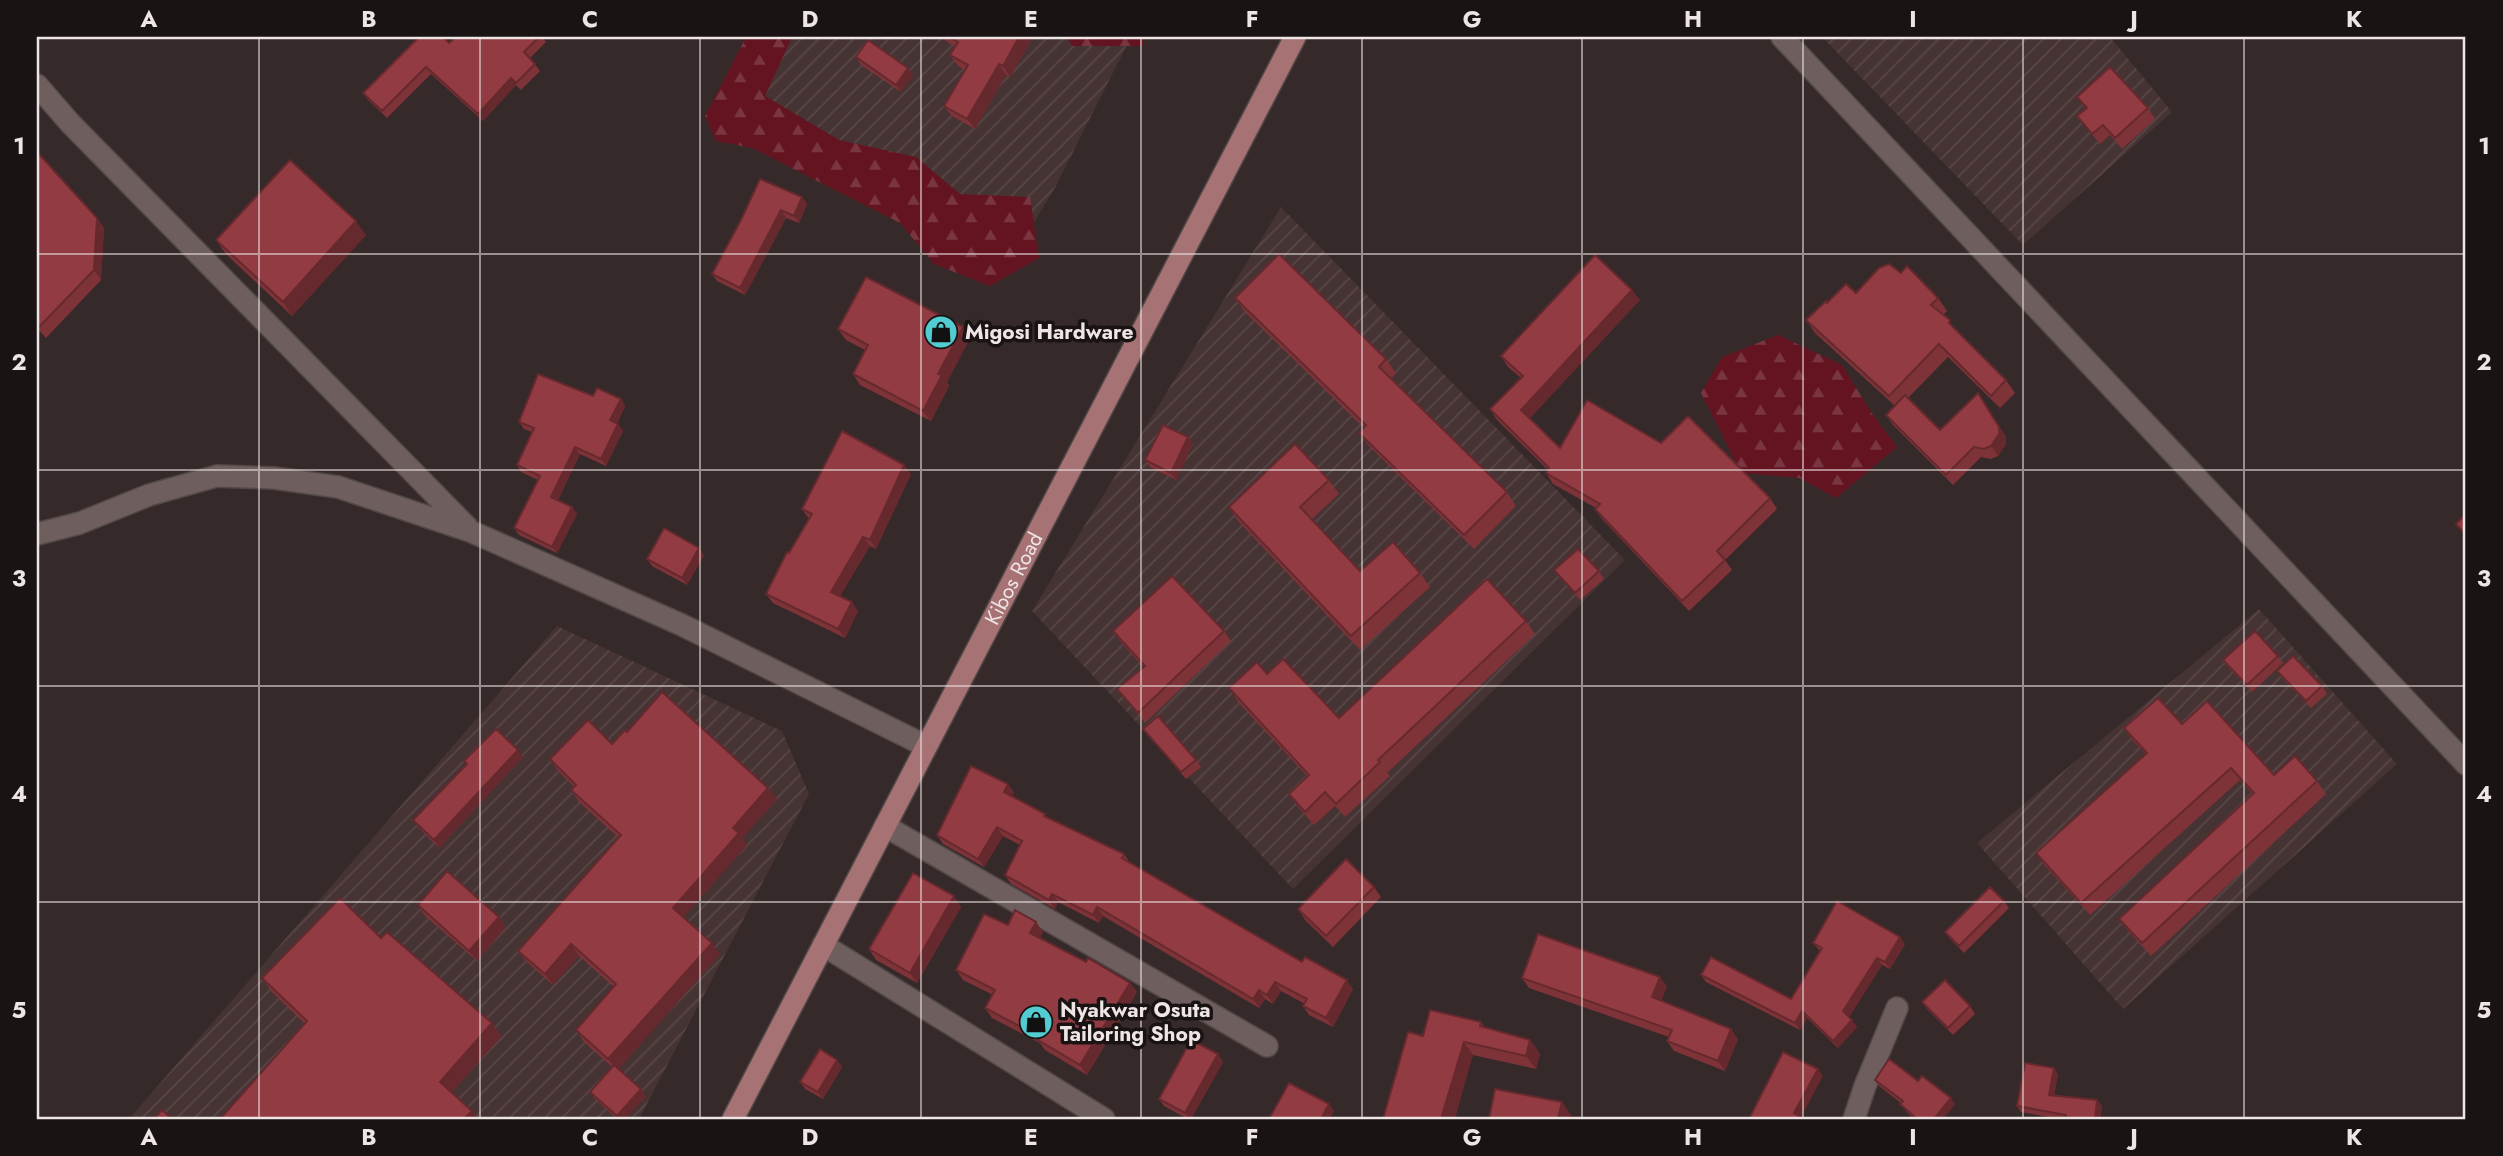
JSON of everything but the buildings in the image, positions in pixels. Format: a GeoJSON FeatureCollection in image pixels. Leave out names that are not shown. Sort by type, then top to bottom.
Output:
{"type":"FeatureCollection","features":[{"type":"Feature","properties":{"kind":"main road","name":"Kibos Road"},"geometry":{"type":"LineString","coordinates":[[733,1119],[1295,37]]}},
{"type":"Feature","properties":{"kind":"street"},"geometry":{"type":"LineString","coordinates":[[1782,37],[2466,764]]}},
{"type":"Feature","properties":{"kind":"street"},"geometry":{"type":"LineString","coordinates":[[37,85],[69,123],[470,531]]}},
{"type":"Feature","properties":{"kind":"street"},"geometry":{"type":"LineString","coordinates":[[37,534],[80,523],[149,495],[217,475],[274,478],[338,487],[470,531],[682,625],[926,746]]}},
{"type":"Feature","properties":{"kind":"street"},"geometry":{"type":"LineString","coordinates":[[885,826],[1266,1046]]}},
{"type":"Feature","properties":{"kind":"street"},"geometry":{"type":"LineString","coordinates":[[823,945],[1104,1119]]}},
{"type":"Feature","properties":{"kind":"street"},"geometry":{"type":"LineString","coordinates":[[1854,1119],[1864,1086],[1897,1008]]}},
{"type":"Feature","properties":{"kind":"shaded area"},"geometry":{"type":"Polygon","coordinates":[[[776,37],[1131,37],[1057,184],[1032,226],[740,96],[776,37]]]}},
{"type":"Feature","properties":{"kind":"shaded area"},"geometry":{"type":"Polygon","coordinates":[[[1822,37],[2110,37],[2172,112],[2023,245],[1822,37]]]}},
{"type":"Feature","properties":{"kind":"shaded area"},"geometry":{"type":"Polygon","coordinates":[[[1281,207],[1625,560],[1293,889],[1032,611],[1281,207]]]}},
{"type":"Feature","properties":{"kind":"shaded area"},"geometry":{"type":"Polygon","coordinates":[[[2259,609],[2397,764],[2123,1009],[1977,843],[2259,609]]]}},
{"type":"Feature","properties":{"kind":"shaded area"},"geometry":{"type":"Polygon","coordinates":[[[557,626],[782,731],[809,794],[639,1119],[129,1119],[557,626]]]}},
{"type":"Feature","properties":{"kind":"green space"},"geometry":{"type":"Polygon","coordinates":[[[746,37],[792,37],[765,96],[839,140],[916,157],[960,194],[1030,197],[1039,258],[990,286],[934,264],[900,223],[752,148],[716,141],[705,116],[746,37]]]}},
{"type":"Feature","properties":{"kind":"green space"},"geometry":{"type":"Polygon","coordinates":[[[1067,37],[1144,37],[1143,46],[1072,46],[1067,37]]]}},
{"type":"Feature","properties":{"kind":"green space"},"geometry":{"type":"Polygon","coordinates":[[[1778,335],[1842,365],[1897,447],[1836,498],[1799,478],[1741,473],[1701,393],[1722,357],[1778,335]]]}},
{"type":"Feature","properties":{"kind":"place","name":"Migosi Hardware"},"geometry":{"type":"Point","coordinates":[941,332]}},
{"type":"Feature","properties":{"kind":"place","name":"Nyakwar Osuta Tailoring Shop"},"geometry":{"type":"Point","coordinates":[1036,1022]}}]}
